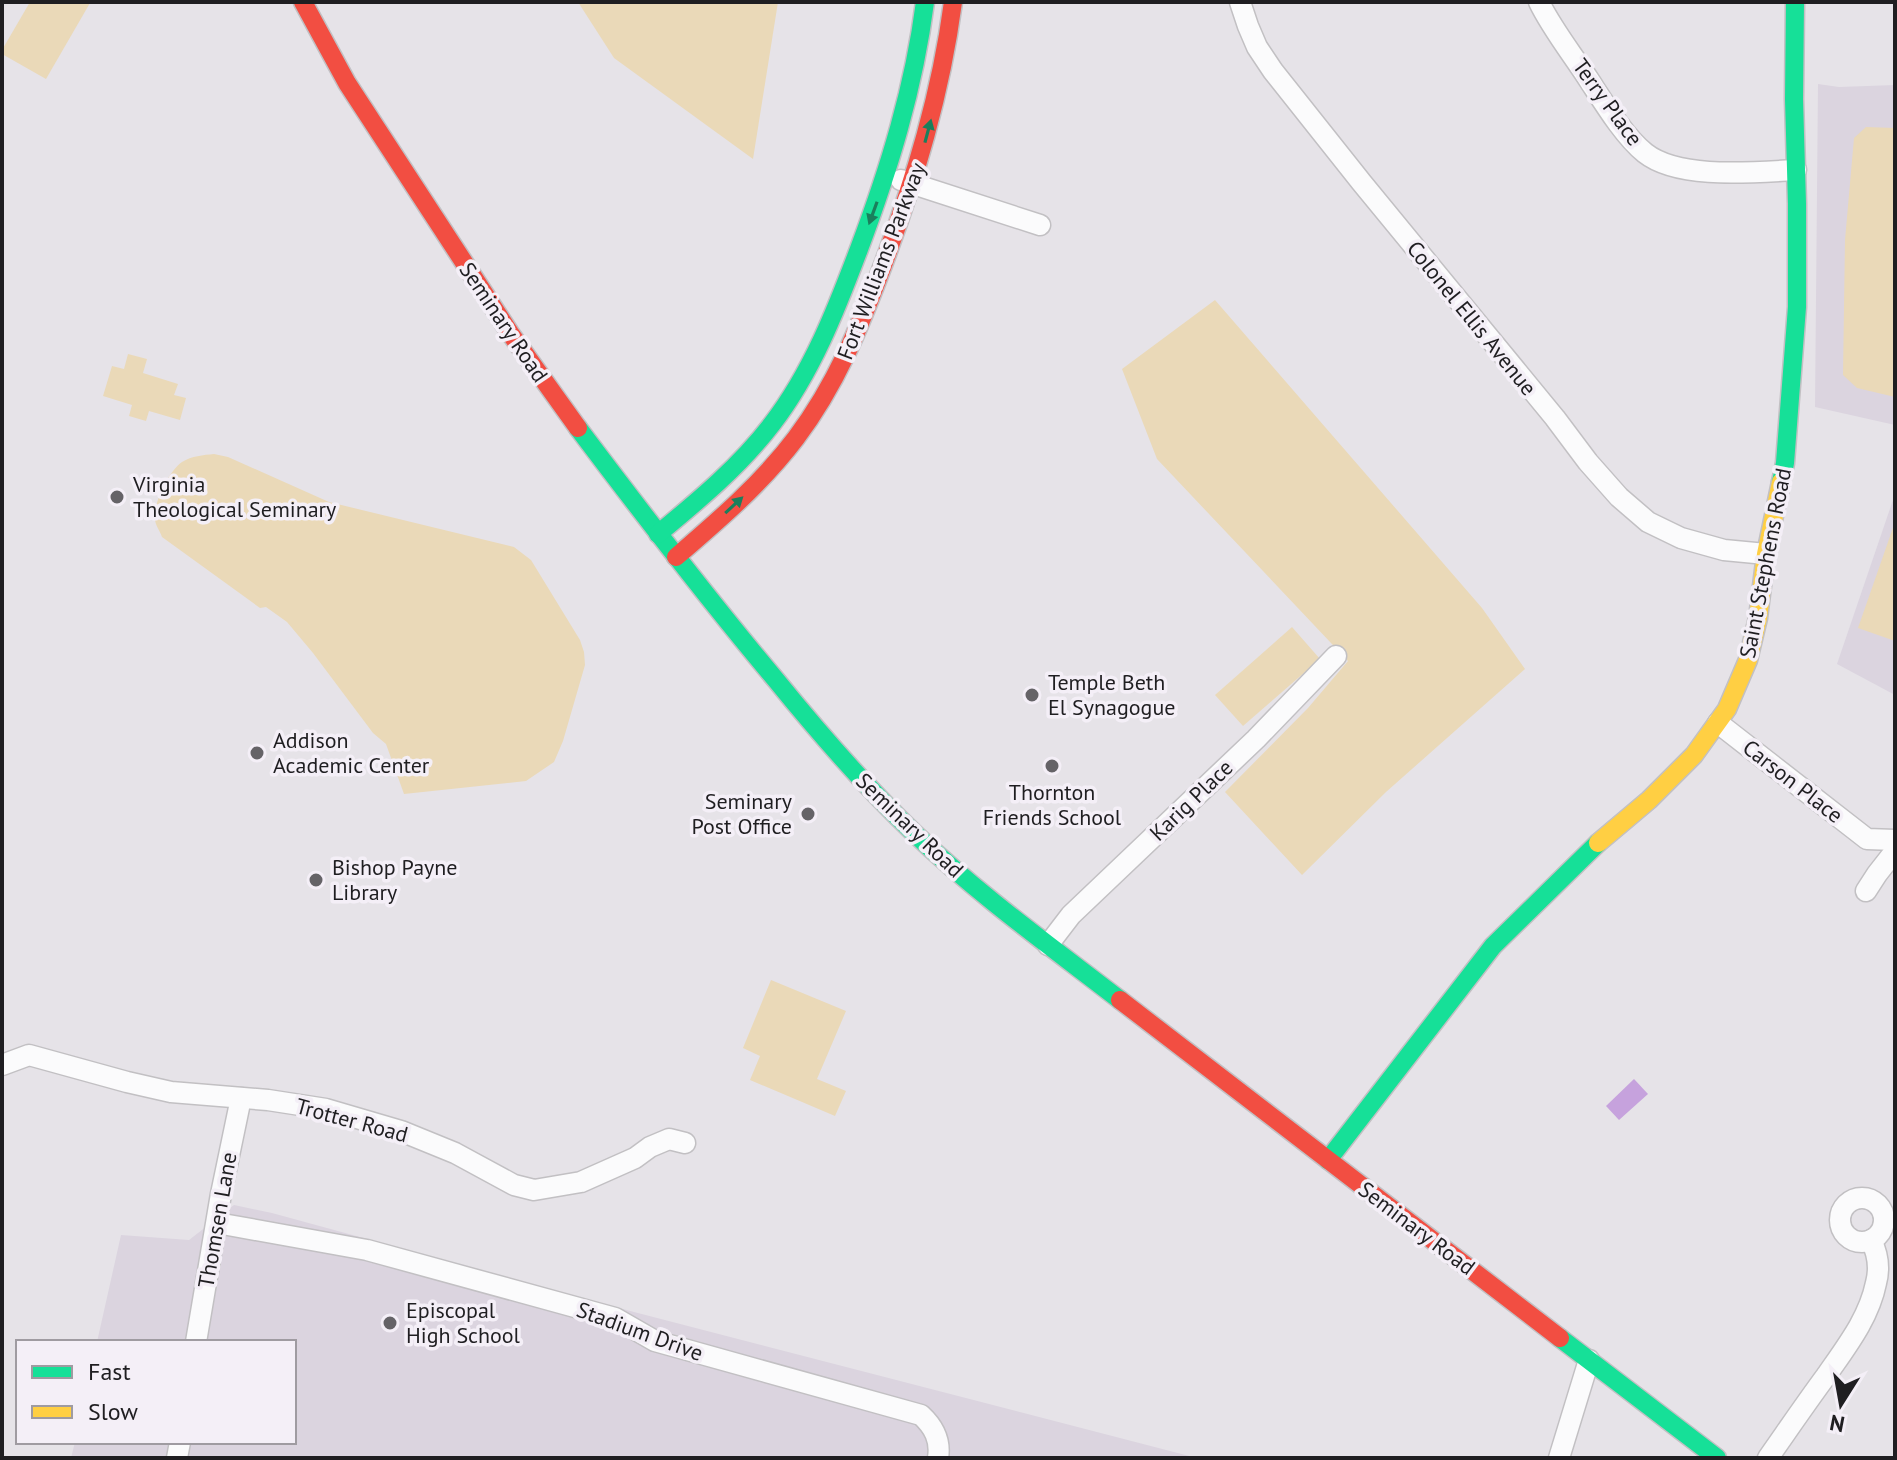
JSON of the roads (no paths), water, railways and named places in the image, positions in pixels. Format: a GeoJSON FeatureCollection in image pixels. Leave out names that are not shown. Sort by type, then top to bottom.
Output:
{"type":"FeatureCollection","features":[{"type":"Feature","properties":{"kind":"street","name":"Seminary Road"},"geometry":{"type":"LineString","coordinates":[[303,2],[347,83],[518,345],[676,557],[789,696],[870,788],[914,833],[1048,945],[1717,1458]]}},
{"type":"Feature","properties":{"kind":"street","name":"Fort Williams Parkway"},"geometry":{"type":"LineString","coordinates":[[658,534],[752,448],[792,395],[821,344],[851,272],[885,176],[916,62],[925,2]]}},
{"type":"Feature","properties":{"kind":"street","name":"Fort Williams Parkway"},"geometry":{"type":"LineString","coordinates":[[676,557],[770,470],[823,399],[850,349],[913,184],[936,100],[953,2]]}},
{"type":"Feature","properties":{"kind":"street","name":"Colonel Ellis Avenue"},"geometry":{"type":"LineString","coordinates":[[1240,2],[1257,47],[1273,71],[1619,497],[1648,522],[1681,538],[1724,550],[1766,554]]}},
{"type":"Feature","properties":{"kind":"street","name":"Terry Place"},"geometry":{"type":"LineString","coordinates":[[1539,2],[1602,100],[1646,154],[1674,167],[1693,170],[1796,170]]}},
{"type":"Feature","properties":{"kind":"street","name":"Saint Stephens Road"},"geometry":{"type":"LineString","coordinates":[[1328,1160],[1493,946],[1694,755],[1727,709],[1748,660],[1785,463],[1794,364],[1797,307],[1795,2]]}},
{"type":"Feature","properties":{"kind":"street"},"geometry":{"type":"LineString","coordinates":[[885,176],[1040,225]]}},
{"type":"Feature","properties":{"kind":"street","name":"Karig Place"},"geometry":{"type":"LineString","coordinates":[[1048,945],[1071,915],[1256,739],[1336,656]]}},
{"type":"Feature","properties":{"kind":"street","name":"Carson Place"},"geometry":{"type":"LineString","coordinates":[[1718,723],[1867,839]]}},
{"type":"Feature","properties":{"kind":"street"},"geometry":{"type":"LineString","coordinates":[[1895,840],[1867,839],[1871,882],[1895,851]]}},
{"type":"Feature","properties":{"kind":"street","name":"Trotter Road"},"geometry":{"type":"LineString","coordinates":[[2,1065],[29,1055],[159,1089],[306,1105],[401,1131],[455,1153],[514,1185],[534,1190],[581,1182],[669,1139],[685,1143]]}},
{"type":"Feature","properties":{"kind":"street","name":"Thomsen Lane"},"geometry":{"type":"LineString","coordinates":[[196,1340],[241,1098]]}},
{"type":"Feature","properties":{"kind":"street","name":"Stadium Drive"},"geometry":{"type":"LineString","coordinates":[[217,1223],[367,1250],[615,1318],[655,1341],[921,1415],[931,1423],[937,1436],[938,1458]]}},
{"type":"Feature","properties":{"kind":"street"},"geometry":{"type":"LineString","coordinates":[[1768,1458],[1866,1313],[1877,1282],[1877,1252],[1871,1240]]}},
{"type":"Feature","properties":{"kind":"street"},"geometry":{"type":"LineString","coordinates":[[1559,1458],[1589,1360]]}},
{"type":"Feature","properties":{"kind":"place","name":"Virginia Theological Seminary"},"geometry":{"type":"Point","coordinates":[117,497]}},
{"type":"Feature","properties":{"kind":"place","name":"Temple Beth El Synagogue"},"geometry":{"type":"Point","coordinates":[1032,695]}},
{"type":"Feature","properties":{"kind":"place","name":"Addison Academic Center"},"geometry":{"type":"Point","coordinates":[257,753]}},
{"type":"Feature","properties":{"kind":"place","name":"Thornton Friends School"},"geometry":{"type":"Point","coordinates":[1052,766]}},
{"type":"Feature","properties":{"kind":"place","name":"Seminary Post Office"},"geometry":{"type":"Point","coordinates":[808,814]}},
{"type":"Feature","properties":{"kind":"place","name":"Bishop Payne Library"},"geometry":{"type":"Point","coordinates":[316,880]}},
{"type":"Feature","properties":{"kind":"place","name":"Episcopal High School"},"geometry":{"type":"Point","coordinates":[390,1323]}}]}
